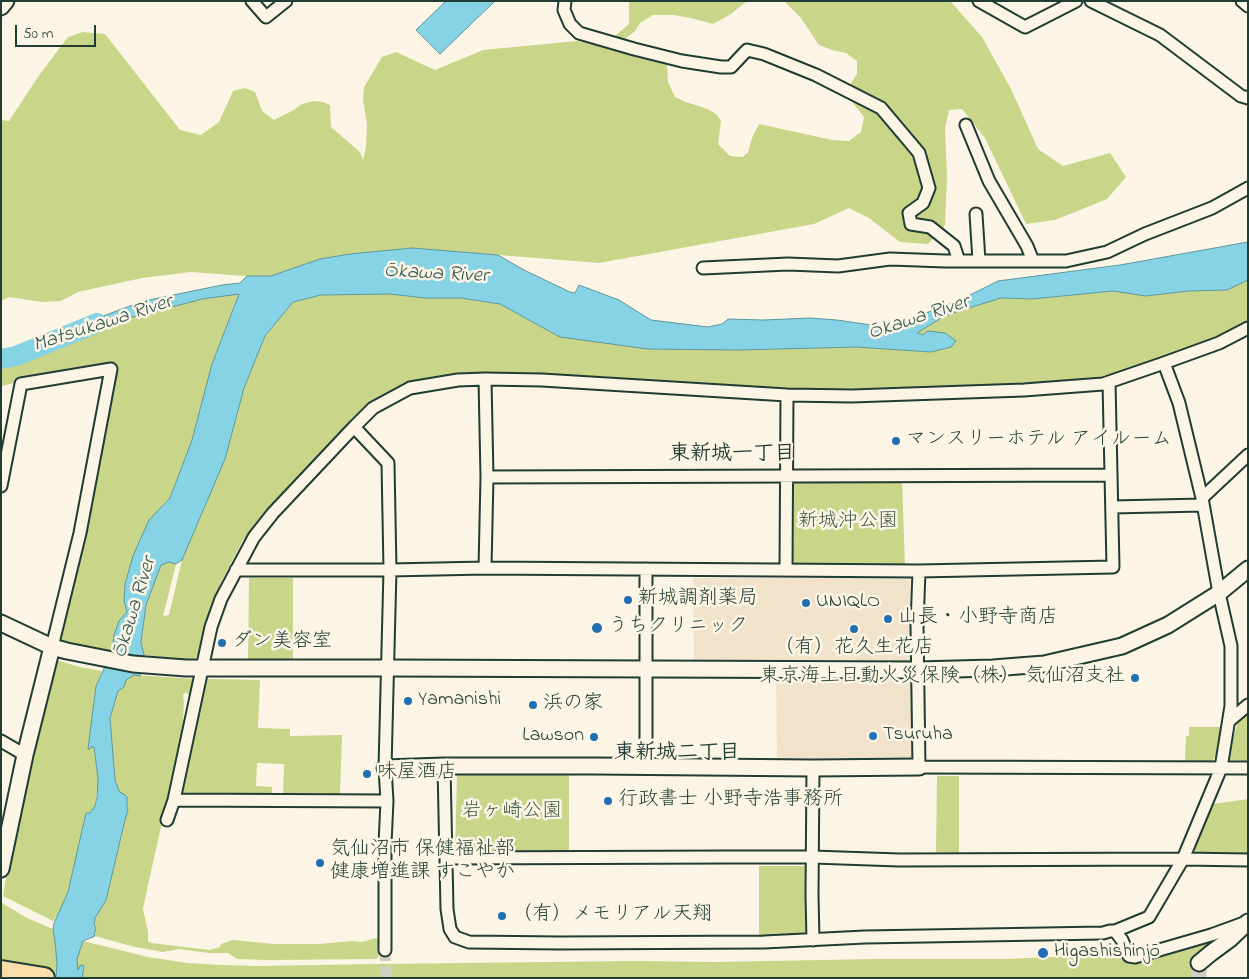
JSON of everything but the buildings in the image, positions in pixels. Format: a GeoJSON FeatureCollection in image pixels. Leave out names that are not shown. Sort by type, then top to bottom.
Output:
{"type":"FeatureCollection","features":[{"type":"Feature","properties":{"kind":"highway"},"geometry":{"type":"LineString","coordinates":[[1,971],[44,978]]}},
{"type":"Feature","properties":{"kind":"street"},"geometry":{"type":"LineString","coordinates":[[1,7],[6,1]]}},
{"type":"Feature","properties":{"kind":"street"},"geometry":{"type":"LineString","coordinates":[[252,1],[266,17],[286,1]]}},
{"type":"Feature","properties":{"kind":"street"},"geometry":{"type":"LineString","coordinates":[[565,1],[564,10],[570,24],[579,33],[682,61],[721,67],[731,67],[747,50],[764,54],[816,75],[882,108],[919,153],[929,188],[923,203],[909,213],[911,224],[930,228],[954,246],[959,261]]}},
{"type":"Feature","properties":{"kind":"street"},"geometry":{"type":"LineString","coordinates":[[979,1],[1025,27],[1076,1]]}},
{"type":"Feature","properties":{"kind":"street"},"geometry":{"type":"LineString","coordinates":[[1090,1],[1160,35],[1241,96],[1248,98]]}},
{"type":"Feature","properties":{"kind":"street"},"geometry":{"type":"LineString","coordinates":[[1242,1],[1248,6]]}},
{"type":"Feature","properties":{"kind":"street"},"geometry":{"type":"LineString","coordinates":[[966,125],[990,181],[1027,246],[1033,261]]}},
{"type":"Feature","properties":{"kind":"street"},"geometry":{"type":"LineString","coordinates":[[703,268],[788,264],[838,266],[890,259],[1066,261],[1107,252],[1146,234],[1212,208],[1248,188]]}},
{"type":"Feature","properties":{"kind":"street"},"geometry":{"type":"LineString","coordinates":[[976,214],[979,261]]}},
{"type":"Feature","properties":{"kind":"street"},"geometry":{"type":"LineString","coordinates":[[168,820],[174,800],[211,627],[221,599],[254,537],[273,513],[373,408],[410,388],[458,380],[485,379],[551,380],[787,395],[852,396],[1024,390],[1103,384],[1219,342],[1248,328]]}},
{"type":"Feature","properties":{"kind":"street"},"geometry":{"type":"LineString","coordinates":[[444,766],[447,909],[450,929],[456,937],[469,942],[754,942],[1103,933],[1115,932],[1149,917],[1183,859],[1221,768],[1232,706],[1231,646],[1202,502],[1179,403],[1164,363]]}},
{"type":"Feature","properties":{"kind":"street"},"geometry":{"type":"LineString","coordinates":[[1,486],[22,384],[111,369],[80,533],[25,754],[1,869]]}},
{"type":"Feature","properties":{"kind":"street"},"geometry":{"type":"LineString","coordinates":[[485,379],[487,477],[485,568]]}},
{"type":"Feature","properties":{"kind":"street"},"geometry":{"type":"LineString","coordinates":[[236,570],[485,568],[919,571],[1113,567],[1109,382]]}},
{"type":"Feature","properties":{"kind":"street"},"geometry":{"type":"LineString","coordinates":[[786,570],[787,395]]}},
{"type":"Feature","properties":{"kind":"street"},"geometry":{"type":"LineString","coordinates":[[354,427],[388,463],[390,570],[385,768],[385,950]]}},
{"type":"Feature","properties":{"kind":"street"},"geometry":{"type":"LineString","coordinates":[[1112,507],[1202,502],[1248,454]]}},
{"type":"Feature","properties":{"kind":"street"},"geometry":{"type":"LineString","coordinates":[[487,477],[1111,475]]}},
{"type":"Feature","properties":{"kind":"street"},"geometry":{"type":"LineString","coordinates":[[646,569],[646,766]]}},
{"type":"Feature","properties":{"kind":"street"},"geometry":{"type":"LineString","coordinates":[[1,623],[52,647],[67,651],[133,664],[186,668],[918,670],[993,668],[1044,664],[1122,646],[1168,625],[1219,593],[1248,569]]}},
{"type":"Feature","properties":{"kind":"street"},"geometry":{"type":"LineString","coordinates":[[919,571],[917,625],[919,767]]}},
{"type":"Feature","properties":{"kind":"street"},"geometry":{"type":"LineString","coordinates":[[1229,721],[1248,705]]}},
{"type":"Feature","properties":{"kind":"street"},"geometry":{"type":"LineString","coordinates":[[1,741],[25,754]]}},
{"type":"Feature","properties":{"kind":"street"},"geometry":{"type":"LineString","coordinates":[[385,768],[444,766],[1248,768]]}},
{"type":"Feature","properties":{"kind":"street"},"geometry":{"type":"LineString","coordinates":[[813,768],[813,940]]}},
{"type":"Feature","properties":{"kind":"street"},"geometry":{"type":"LineString","coordinates":[[174,800],[386,801]]}},
{"type":"Feature","properties":{"kind":"street"},"geometry":{"type":"LineString","coordinates":[[447,858],[813,857],[899,860],[1248,860]]}},
{"type":"Feature","properties":{"kind":"street"},"geometry":{"type":"LineString","coordinates":[[1115,932],[1122,940],[1128,956],[1135,957],[1248,922]]}},
{"type":"Feature","properties":{"kind":"street"},"geometry":{"type":"LineString","coordinates":[[1199,963],[1248,922]]}},
{"type":"Feature","properties":{"kind":"shaded area"},"geometry":{"type":"Polygon","coordinates":[[[693,578],[910,578],[911,662],[694,662],[693,578]]]}},
{"type":"Feature","properties":{"kind":"shaded area"},"geometry":{"type":"Polygon","coordinates":[[[911,677],[913,762],[777,761],[776,678],[911,677]]]}},
{"type":"Feature","properties":{"kind":"green space"},"geometry":{"type":"Polygon","coordinates":[[[629,1],[747,1],[731,14],[713,24],[673,15],[653,15],[640,23],[635,31],[618,45],[661,59],[667,65],[668,82],[675,97],[708,109],[717,115],[721,121],[718,144],[730,156],[743,157],[748,152],[759,124],[832,140],[849,141],[861,132],[864,117],[853,103],[851,83],[857,74],[857,61],[846,53],[819,45],[801,18],[784,1],[950,1],[982,37],[1011,89],[1038,149],[1063,166],[1110,153],[1126,177],[1107,199],[1055,220],[1026,224],[985,138],[962,109],[949,110],[945,128],[947,177],[945,225],[928,244],[900,242],[869,218],[849,208],[814,224],[599,263],[412,248],[320,259],[271,276],[191,272],[142,278],[78,292],[61,301],[42,302],[9,297],[1,301],[1,120],[9,121],[40,74],[68,37],[83,32],[105,34],[180,130],[201,135],[219,122],[233,91],[245,88],[255,92],[262,111],[274,120],[302,104],[314,101],[330,105],[331,127],[360,152],[363,160],[366,147],[367,124],[363,100],[364,87],[382,57],[396,52],[435,70],[483,50],[577,41],[603,46],[629,24],[629,1]]]}},
{"type":"Feature","properties":{"kind":"green space"},"geometry":{"type":"Polygon","coordinates":[[[1248,280],[1248,322],[1213,341],[1100,380],[787,390],[486,374],[404,386],[277,501],[243,540],[220,584],[205,629],[201,653],[193,660],[144,655],[141,642],[146,605],[161,564],[169,562],[176,564],[163,616],[169,615],[182,560],[225,459],[244,388],[265,336],[293,302],[321,295],[389,294],[426,298],[461,298],[500,304],[560,337],[739,350],[856,347],[931,352],[923,335],[916,333],[946,315],[1001,298],[1032,299],[1113,291],[1146,296],[1188,291],[1227,290],[1248,280]]]}},
{"type":"Feature","properties":{"kind":"green space"},"geometry":{"type":"Polygon","coordinates":[[[239,293],[212,364],[192,440],[170,498],[164,503],[133,556],[125,584],[124,601],[127,612],[119,621],[114,635],[112,651],[58,639],[115,367],[109,363],[1,386],[1,364],[47,350],[112,320],[138,316],[202,299],[239,293]]]}},
{"type":"Feature","properties":{"kind":"green space","name":"新城沖公園"},"geometry":{"type":"Polygon","coordinates":[[[902,479],[905,567],[791,567],[792,480],[902,479]]]}},
{"type":"Feature","properties":{"kind":"green space"},"geometry":{"type":"Polygon","coordinates":[[[249,578],[293,578],[293,660],[248,661],[249,578]]]}},
{"type":"Feature","properties":{"kind":"green space"},"geometry":{"type":"Polygon","coordinates":[[[53,659],[102,671],[96,686],[88,749],[94,747],[98,779],[95,806],[90,813],[86,814],[68,892],[60,911],[53,921],[3,896],[8,864],[53,659]]]}},
{"type":"Feature","properties":{"kind":"green space"},"geometry":{"type":"Polygon","coordinates":[[[134,675],[195,679],[193,697],[190,697],[186,692],[183,695],[183,720],[188,722],[175,782],[171,782],[143,909],[148,941],[151,943],[210,950],[233,940],[274,944],[319,944],[362,942],[376,938],[381,939],[382,953],[376,959],[237,959],[228,953],[209,953],[179,949],[163,952],[95,936],[95,918],[106,900],[128,810],[127,802],[115,781],[110,718],[118,691],[124,687],[125,680],[134,675]]]}},
{"type":"Feature","properties":{"kind":"green space"},"geometry":{"type":"Polygon","coordinates":[[[207,679],[260,680],[258,728],[290,729],[290,736],[342,735],[340,795],[283,795],[284,764],[257,763],[256,786],[272,787],[272,796],[178,796],[207,679]]]}},
{"type":"Feature","properties":{"kind":"green space"},"geometry":{"type":"Polygon","coordinates":[[[1248,713],[1248,761],[1227,760],[1238,721],[1248,713]]]}},
{"type":"Feature","properties":{"kind":"green space"},"geometry":{"type":"Polygon","coordinates":[[[1189,727],[1221,727],[1215,758],[1209,762],[1185,761],[1186,736],[1189,736],[1189,727]]]}},
{"type":"Feature","properties":{"kind":"green space","name":"岩ヶ崎公園"},"geometry":{"type":"Polygon","coordinates":[[[457,773],[569,773],[569,853],[455,853],[457,773]]]}},
{"type":"Feature","properties":{"kind":"green space"},"geometry":{"type":"Polygon","coordinates":[[[937,776],[959,776],[959,853],[936,852],[937,776]]]}},
{"type":"Feature","properties":{"kind":"green space"},"geometry":{"type":"Polygon","coordinates":[[[1248,799],[1248,855],[1196,854],[1194,848],[1213,804],[1248,799]]]}},
{"type":"Feature","properties":{"kind":"green space"},"geometry":{"type":"Polygon","coordinates":[[[759,866],[809,866],[810,936],[759,937],[759,866]]]}},
{"type":"Feature","properties":{"kind":"green space"},"geometry":{"type":"Polygon","coordinates":[[[2,903],[27,918],[53,929],[57,964],[56,975],[1,965],[2,903]]]}},
{"type":"Feature","properties":{"kind":"green space"},"geometry":{"type":"Polygon","coordinates":[[[1218,939],[1220,943],[1200,952],[1194,959],[1194,978],[82,978],[84,967],[78,970],[77,968],[77,959],[83,941],[148,957],[187,963],[259,966],[1006,959],[1072,956],[1122,950],[1141,959],[1218,939]]]}},
{"type":"Feature","properties":{"kind":"water"},"geometry":{"type":"Polygon","coordinates":[[[446,1],[495,1],[440,54],[416,30],[446,1]]]}},
{"type":"Feature","properties":{"kind":"water","name":"Ōkawa River"},"geometry":{"type":"Polygon","coordinates":[[[1248,242],[1248,280],[1227,290],[1188,291],[1146,296],[1113,291],[1032,299],[1001,298],[946,315],[917,333],[923,335],[928,331],[945,333],[956,341],[951,347],[931,352],[856,347],[739,350],[648,349],[560,337],[500,304],[461,298],[426,298],[389,294],[321,295],[293,302],[265,336],[244,388],[225,459],[182,560],[176,564],[169,562],[161,565],[146,605],[141,642],[144,655],[140,676],[134,675],[126,680],[124,687],[118,691],[110,718],[115,780],[119,791],[127,797],[128,810],[106,900],[95,918],[95,936],[83,941],[77,959],[78,970],[80,966],[83,965],[84,967],[82,978],[56,978],[57,964],[54,923],[68,892],[86,813],[90,813],[95,806],[97,797],[98,778],[94,747],[88,749],[96,686],[112,651],[114,635],[119,621],[127,612],[124,601],[125,584],[133,556],[149,520],[170,498],[192,440],[212,364],[239,294],[202,299],[138,316],[112,320],[75,337],[70,329],[144,301],[240,283],[247,276],[271,276],[320,259],[412,248],[498,255],[570,292],[575,293],[579,285],[619,300],[651,320],[708,327],[722,324],[728,319],[810,318],[883,326],[895,325],[962,299],[998,281],[1120,265],[1248,242]]]}},
{"type":"Feature","properties":{"kind":"waterway","name":"Matsukawa River"},"geometry":{"type":"LineString","coordinates":[[1,359],[16,356],[97,323]]}},
{"type":"Feature","properties":{"kind":"tunnel"},"geometry":{"type":"LineString","coordinates":[[385,950],[386,978]]}},
{"type":"Feature","properties":{"kind":"tunnel"},"geometry":{"type":"LineString","coordinates":[[1199,963],[1199,978]]}},
{"type":"Feature","properties":{"kind":"place","name":"マンスリーホテル アイルーム"},"geometry":{"type":"Point","coordinates":[896,441]}},
{"type":"Feature","properties":{"kind":"place","name":"新城調剤薬局"},"geometry":{"type":"Point","coordinates":[628,600]}},
{"type":"Feature","properties":{"kind":"place","name":"UNIQLO"},"geometry":{"type":"Point","coordinates":[806,603]}},
{"type":"Feature","properties":{"kind":"place","name":"山長・小野寺商店"},"geometry":{"type":"Point","coordinates":[888,619]}},
{"type":"Feature","properties":{"kind":"place","name":"うちクリニック"},"geometry":{"type":"Point","coordinates":[597,628]}},
{"type":"Feature","properties":{"kind":"place","name":"（有）花久生花店"},"geometry":{"type":"Point","coordinates":[854,629]}},
{"type":"Feature","properties":{"kind":"place","name":"ダン美容室"},"geometry":{"type":"Point","coordinates":[222,643]}},
{"type":"Feature","properties":{"kind":"place","name":"東京海上日動火災保険（株） 気仙沼支社"},"geometry":{"type":"Point","coordinates":[1135,678]}},
{"type":"Feature","properties":{"kind":"place","name":"Yamanishi"},"geometry":{"type":"Point","coordinates":[408,701]}},
{"type":"Feature","properties":{"kind":"place","name":"浜の家"},"geometry":{"type":"Point","coordinates":[533,705]}},
{"type":"Feature","properties":{"kind":"place","name":"Tsuruha"},"geometry":{"type":"Point","coordinates":[873,736]}},
{"type":"Feature","properties":{"kind":"place","name":"Lawson"},"geometry":{"type":"Point","coordinates":[594,737]}},
{"type":"Feature","properties":{"kind":"place","name":"味屋酒店"},"geometry":{"type":"Point","coordinates":[367,774]}},
{"type":"Feature","properties":{"kind":"place","name":"行政書士 小野寺浩事務所"},"geometry":{"type":"Point","coordinates":[608,801]}},
{"type":"Feature","properties":{"kind":"place","name":"気仙沼市 保健福祉部 健康増進課 すこやか"},"geometry":{"type":"Point","coordinates":[320,863]}},
{"type":"Feature","properties":{"kind":"place","name":"（有）メモリアル天翔"},"geometry":{"type":"Point","coordinates":[502,916]}},
{"type":"Feature","properties":{"kind":"place","name":"Higashishinjō"},"geometry":{"type":"Point","coordinates":[1043,953]}},
{"type":"Feature","properties":{"kind":"district","name":"東新城一丁目"},"geometry":{"type":"Point","coordinates":[732,456]}},
{"type":"Feature","properties":{"kind":"district","name":"東新城二丁目"},"geometry":{"type":"Point","coordinates":[677,755]}}]}
